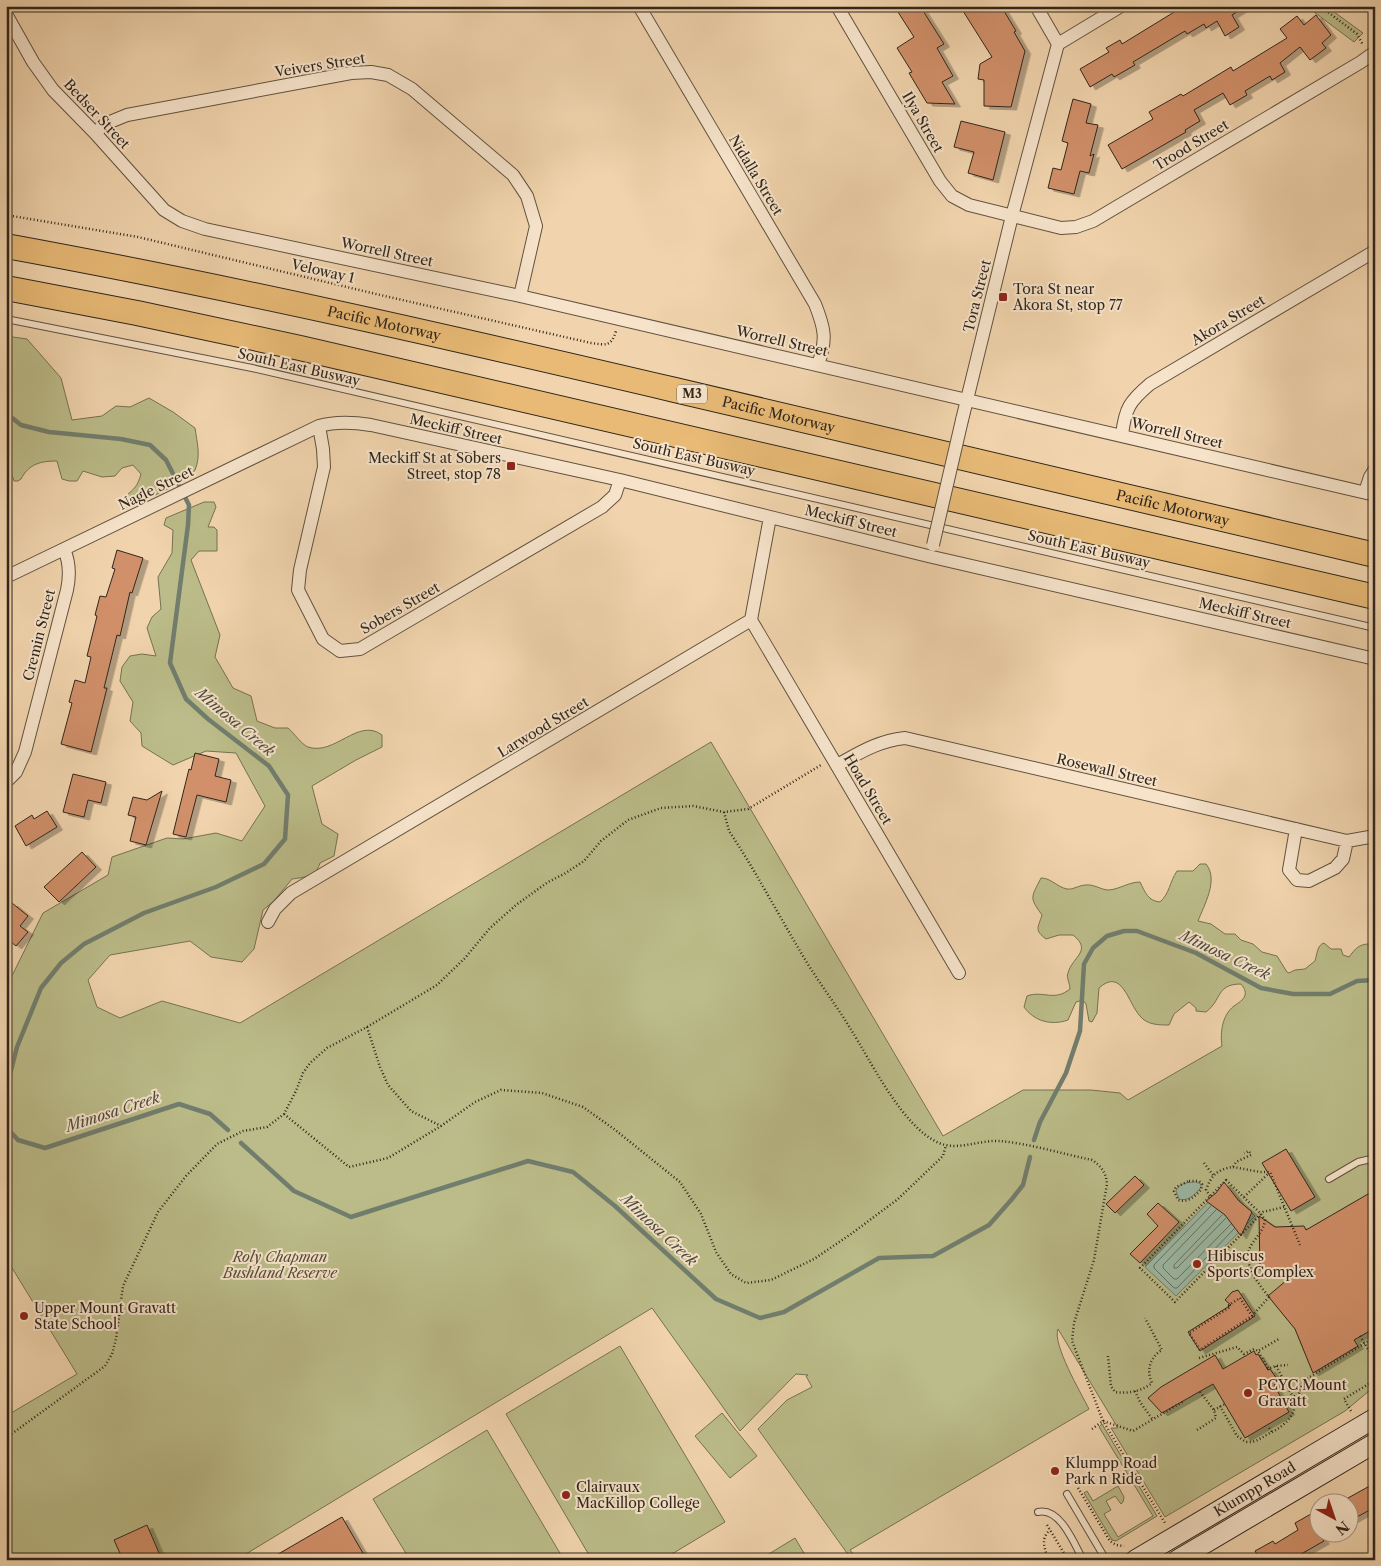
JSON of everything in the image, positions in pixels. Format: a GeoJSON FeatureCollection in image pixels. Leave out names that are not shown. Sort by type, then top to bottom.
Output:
{"type":"FeatureCollection","features":[{"type":"Feature","properties":{"kind":"highway","name":"Pacific Motorway"},"geometry":{"type":"LineString","coordinates":[[6,246],[129,268],[297,304],[1375,555]]}},
{"type":"Feature","properties":{"kind":"highway"},"geometry":{"type":"LineString","coordinates":[[6,288],[137,313],[300,348],[1375,597]]}},
{"type":"Feature","properties":{"kind":"main road","name":"Klumpp Road"},"geometry":{"type":"LineString","coordinates":[[1129,1553],[1375,1418]]}},
{"type":"Feature","properties":{"kind":"main road","name":"Klumpp Road"},"geometry":{"type":"LineString","coordinates":[[1177,1560],[1375,1443]]}},
{"type":"Feature","properties":{"kind":"street","name":"Nidalla Street"},"geometry":{"type":"LineString","coordinates":[[639,6],[815,304],[824,327],[824,344],[818,365]]}},
{"type":"Feature","properties":{"kind":"street","name":"Ilya Street"},"geometry":{"type":"LineString","coordinates":[[837,6],[945,188],[952,196],[969,205],[1012,216]]}},
{"type":"Feature","properties":{"kind":"street"},"geometry":{"type":"LineString","coordinates":[[1036,6],[1058,44],[1121,6]]}},
{"type":"Feature","properties":{"kind":"street","name":"Bedser Street"},"geometry":{"type":"LineString","coordinates":[[6,14],[33,62],[53,90],[95,133],[164,210],[182,221]]}},
{"type":"Feature","properties":{"kind":"street","name":"Tora Street"},"geometry":{"type":"LineString","coordinates":[[932,551],[966,400],[1012,216],[1058,44]]}},
{"type":"Feature","properties":{"kind":"street","name":"Trood Street"},"geometry":{"type":"LineString","coordinates":[[1012,216],[1061,228],[1084,225],[1361,62],[1370,50]]}},
{"type":"Feature","properties":{"kind":"street","name":"Veivers Street"},"geometry":{"type":"LineString","coordinates":[[95,133],[106,124],[127,114],[352,73],[371,72],[388,75],[412,89],[513,176],[527,196],[536,226],[520,296]]}},
{"type":"Feature","properties":{"kind":"street","name":"Worrell Street"},"geometry":{"type":"LineString","coordinates":[[182,221],[205,229],[520,296],[1370,494]]}},
{"type":"Feature","properties":{"kind":"street","name":"Akora Street"},"geometry":{"type":"LineString","coordinates":[[1122,435],[1124,416],[1134,398],[1150,384],[1375,251]]}},
{"type":"Feature","properties":{"kind":"street","name":"Meckiff Street"},"geometry":{"type":"LineString","coordinates":[[319,426],[347,422],[371,425],[620,480],[770,517],[932,551],[1375,659]]}},
{"type":"Feature","properties":{"kind":"street","name":"Sobers Street"},"geometry":{"type":"LineString","coordinates":[[319,426],[324,467],[300,570],[298,590],[323,639],[340,651],[360,649],[602,507],[615,495],[620,480]]}},
{"type":"Feature","properties":{"kind":"street","name":"Nagle Street"},"geometry":{"type":"LineString","coordinates":[[6,577],[319,426]]}},
{"type":"Feature","properties":{"kind":"street"},"geometry":{"type":"LineString","coordinates":[[1370,494],[1370,477],[1375,469]]}},
{"type":"Feature","properties":{"kind":"street"},"geometry":{"type":"LineString","coordinates":[[750,620],[770,517]]}},
{"type":"Feature","properties":{"kind":"street","name":"Cremin Street"},"geometry":{"type":"LineString","coordinates":[[6,782],[16,772],[25,752],[67,590],[69,571],[64,549]]}},
{"type":"Feature","properties":{"kind":"street","name":"Hoad Street"},"geometry":{"type":"LineString","coordinates":[[750,620],[959,973]]}},
{"type":"Feature","properties":{"kind":"street","name":"Larwood Street"},"geometry":{"type":"LineString","coordinates":[[268,922],[275,909],[291,893],[750,620]]}},
{"type":"Feature","properties":{"kind":"street","name":"Rosewall Street"},"geometry":{"type":"LineString","coordinates":[[835,762],[888,740],[905,738],[1347,841],[1375,836]]}},
{"type":"Feature","properties":{"kind":"street"},"geometry":{"type":"LineString","coordinates":[[1296,829],[1289,870],[1297,880],[1309,881],[1335,868],[1343,859],[1347,841]]}},
{"type":"Feature","properties":{"kind":"lane","name":"South East Busway"},"geometry":{"type":"LineString","coordinates":[[6,319],[262,370],[1375,628]]}},
{"type":"Feature","properties":{"kind":"lane"},"geometry":{"type":"LineString","coordinates":[[1329,1179],[1358,1162],[1375,1158]]}},
{"type":"Feature","properties":{"kind":"lane"},"geometry":{"type":"LineString","coordinates":[[1067,1494],[1106,1560]]}},
{"type":"Feature","properties":{"kind":"lane"},"geometry":{"type":"LineString","coordinates":[[1038,1512],[1048,1512],[1058,1517],[1083,1560]]}},
{"type":"Feature","properties":{"kind":"path"},"geometry":{"type":"LineString","coordinates":[[1320,6],[1356,34],[1370,50]]}},
{"type":"Feature","properties":{"kind":"path","name":"Veloway 1"},"geometry":{"type":"LineString","coordinates":[[6,215],[138,237],[591,343],[606,345],[612,342],[619,320]]}},
{"type":"Feature","properties":{"kind":"path"},"geometry":{"type":"LineString","coordinates":[[6,1438],[105,1366],[112,1354],[116,1339],[123,1286],[158,1212],[186,1176],[217,1144],[243,1131],[267,1127],[284,1114],[303,1073],[310,1063],[327,1048],[367,1027],[437,985],[465,958],[490,928],[516,905],[548,882],[584,861],[601,841],[628,820],[661,808],[693,806],[724,812],[748,808],[835,762]]}},
{"type":"Feature","properties":{"kind":"path"},"geometry":{"type":"LineString","coordinates":[[724,812],[729,831],[806,961],[851,1028],[873,1068],[914,1126],[924,1134],[946,1145],[960,1146],[991,1141],[1008,1142],[1092,1160],[1105,1173],[1107,1184],[1094,1260],[1072,1334],[1074,1348],[1103,1421],[1166,1526]]}},
{"type":"Feature","properties":{"kind":"path"},"geometry":{"type":"LineString","coordinates":[[367,1027],[380,1068],[388,1085],[411,1111],[441,1126]]}},
{"type":"Feature","properties":{"kind":"path"},"geometry":{"type":"LineString","coordinates":[[284,1114],[349,1167],[388,1158],[441,1126],[475,1102],[501,1090],[542,1093],[584,1107],[680,1182],[701,1214],[716,1252],[731,1274],[746,1283],[771,1280],[814,1259],[851,1234],[898,1199],[943,1156],[946,1145]]}},
{"type":"Feature","properties":{"kind":"path"},"geometry":{"type":"LineString","coordinates":[[1233,1167],[1236,1162],[1251,1155],[1249,1151],[1244,1153]]}},
{"type":"Feature","properties":{"kind":"path"},"geometry":{"type":"LineString","coordinates":[[1204,1163],[1212,1175]]}},
{"type":"Feature","properties":{"kind":"path"},"geometry":{"type":"LineString","coordinates":[[1210,1196],[1206,1190],[1209,1181],[1212,1175],[1222,1169],[1233,1167],[1270,1172]]}},
{"type":"Feature","properties":{"kind":"path"},"geometry":{"type":"LineString","coordinates":[[1244,1197],[1270,1172]]}},
{"type":"Feature","properties":{"kind":"path"},"geometry":{"type":"LineString","coordinates":[[1270,1172],[1300,1245]]}},
{"type":"Feature","properties":{"kind":"path"},"geometry":{"type":"LineString","coordinates":[[1199,1181],[1202,1187],[1192,1198],[1183,1201],[1178,1200],[1174,1191],[1180,1184],[1189,1180],[1209,1181]]}},
{"type":"Feature","properties":{"kind":"path"},"geometry":{"type":"LineString","coordinates":[[1252,1316],[1240,1298],[1229,1305],[1230,1307],[1189,1333],[1200,1350],[1252,1316],[1269,1297],[1254,1278],[1248,1259],[1250,1247],[1264,1226],[1265,1220],[1261,1214],[1226,1180],[1140,1268],[1175,1302],[1261,1214],[1263,1212],[1284,1207]]}},
{"type":"Feature","properties":{"kind":"path"},"geometry":{"type":"LineString","coordinates":[[1108,1356],[1111,1386],[1115,1392],[1121,1393],[1145,1389],[1152,1382],[1149,1367],[1154,1356],[1162,1350],[1145,1318]]}},
{"type":"Feature","properties":{"kind":"path"},"geometry":{"type":"LineString","coordinates":[[1360,1336],[1375,1361]]}},
{"type":"Feature","properties":{"kind":"path"},"geometry":{"type":"LineString","coordinates":[[1220,1406],[1232,1431],[1237,1436],[1246,1442],[1256,1441],[1289,1420],[1295,1409],[1302,1384],[1308,1377],[1375,1337]]}},
{"type":"Feature","properties":{"kind":"path"},"geometry":{"type":"LineString","coordinates":[[1199,1358],[1237,1347],[1244,1354],[1254,1349],[1258,1351],[1279,1338]]}},
{"type":"Feature","properties":{"kind":"path"},"geometry":{"type":"LineString","coordinates":[[1258,1351],[1268,1368],[1288,1365]]}},
{"type":"Feature","properties":{"kind":"path"},"geometry":{"type":"LineString","coordinates":[[1276,1366],[1292,1394],[1298,1398]]}},
{"type":"Feature","properties":{"kind":"path"},"geometry":{"type":"LineString","coordinates":[[1351,1410],[1344,1399],[1375,1380]]}},
{"type":"Feature","properties":{"kind":"path"},"geometry":{"type":"LineString","coordinates":[[1135,1391],[1152,1420]]}},
{"type":"Feature","properties":{"kind":"path"},"geometry":{"type":"LineString","coordinates":[[1197,1430],[1216,1418],[1214,1410],[1200,1392]]}},
{"type":"Feature","properties":{"kind":"path"},"geometry":{"type":"LineString","coordinates":[[1103,1421],[1133,1431],[1184,1401]]}},
{"type":"Feature","properties":{"kind":"path"},"geometry":{"type":"LineString","coordinates":[[1214,1410],[1224,1404]]}},
{"type":"Feature","properties":{"kind":"path"},"geometry":{"type":"LineString","coordinates":[[1092,1429],[1103,1421]]}},
{"type":"Feature","properties":{"kind":"path"},"geometry":{"type":"LineString","coordinates":[[1269,1428],[1272,1432]]}},
{"type":"Feature","properties":{"kind":"path"},"geometry":{"type":"LineString","coordinates":[[1078,1488],[1110,1541],[1129,1553]]}},
{"type":"Feature","properties":{"kind":"path"},"geometry":{"type":"LineString","coordinates":[[1038,1512],[1068,1560]]}},
{"type":"Feature","properties":{"kind":"path"},"geometry":{"type":"LineString","coordinates":[[1047,1556],[1044,1540],[1046,1533],[1050,1530]]}},
{"type":"Feature","properties":{"kind":"green space"},"geometry":{"type":"Polygon","coordinates":[[[1306,6],[1326,6],[1363,33],[1354,42],[1306,6]]]}},
{"type":"Feature","properties":{"kind":"green space"},"geometry":{"type":"Polygon","coordinates":[[[6,336],[27,339],[61,378],[72,420],[102,416],[116,406],[130,407],[149,398],[173,412],[195,428],[198,454],[195,470],[173,486],[123,508],[120,504],[137,485],[141,474],[133,465],[122,468],[115,476],[102,477],[83,471],[77,481],[69,481],[62,479],[57,461],[45,462],[31,467],[21,479],[14,481],[12,475],[6,471],[6,336]]]}},
{"type":"Feature","properties":{"kind":"green space","name":"Roly Chapman Bushland Reserve"},"geometry":{"type":"Polygon","coordinates":[[[204,502],[214,502],[216,507],[208,527],[214,527],[217,530],[217,551],[199,551],[191,560],[220,635],[215,657],[233,688],[251,696],[257,721],[275,728],[288,728],[308,747],[328,746],[355,733],[373,731],[382,735],[382,747],[312,786],[322,824],[338,834],[334,856],[320,863],[313,874],[292,879],[273,902],[263,910],[254,949],[242,962],[211,957],[190,941],[110,955],[88,980],[97,1007],[120,1018],[162,1001],[240,1023],[711,742],[943,1136],[1023,1090],[1091,1090],[1120,1093],[1128,1100],[1222,1046],[1221,1036],[1224,1019],[1245,995],[1241,984],[1227,987],[1223,990],[1206,1012],[1196,1011],[1196,1008],[1189,1002],[1174,1014],[1169,1025],[1153,1024],[1143,1019],[1124,989],[1119,984],[1113,982],[1099,988],[1097,1013],[1092,1022],[1089,1021],[1086,1004],[1083,1000],[1076,1002],[1068,1020],[1062,1022],[1043,1021],[1033,1016],[1024,1007],[1027,996],[1038,994],[1059,995],[1070,989],[1068,973],[1081,950],[1079,941],[1073,935],[1059,935],[1046,939],[1038,931],[1042,915],[1033,901],[1033,894],[1041,878],[1048,879],[1063,888],[1069,889],[1089,885],[1109,890],[1140,882],[1150,898],[1160,902],[1166,895],[1177,871],[1193,871],[1200,864],[1206,864],[1210,870],[1211,885],[1198,921],[1211,924],[1225,934],[1235,934],[1241,940],[1253,944],[1262,952],[1277,956],[1287,972],[1305,969],[1315,961],[1319,948],[1324,943],[1331,949],[1341,949],[1343,955],[1349,957],[1355,949],[1362,945],[1369,944],[1375,949],[1375,1386],[1345,1411],[1165,1517],[1111,1428],[1118,1428],[1058,1329],[1057,1336],[1063,1357],[1089,1409],[850,1550],[857,1560],[852,1560],[758,1429],[787,1400],[812,1387],[806,1376],[808,1375],[796,1374],[740,1431],[652,1308],[236,1560],[6,1560],[6,1416],[77,1374],[6,1258],[6,988],[43,913],[108,875],[112,857],[167,838],[183,839],[216,833],[242,841],[265,806],[236,753],[206,751],[173,765],[142,746],[141,733],[130,721],[133,702],[120,681],[122,667],[130,656],[142,654],[156,656],[147,628],[152,617],[161,609],[158,577],[172,553],[173,530],[164,525],[166,518],[204,502]]]}},
{"type":"Feature","properties":{"kind":"green space"},"geometry":{"type":"Polygon","coordinates":[[[620,1346],[725,1522],[662,1560],[592,1560],[506,1414],[620,1346]]]}},
{"type":"Feature","properties":{"kind":"green space"},"geometry":{"type":"Polygon","coordinates":[[[722,1413],[757,1456],[730,1478],[695,1436],[722,1413]]]}},
{"type":"Feature","properties":{"kind":"green space"},"geometry":{"type":"Polygon","coordinates":[[[1102,1424],[1157,1516],[1116,1541],[1112,1540],[1084,1493],[1087,1491],[1093,1501],[1118,1486],[1124,1497],[1123,1502],[1121,1504],[1115,1496],[1106,1501],[1111,1510],[1104,1514],[1118,1537],[1153,1516],[1099,1427],[1102,1424]]]}},
{"type":"Feature","properties":{"kind":"green space"},"geometry":{"type":"Polygon","coordinates":[[[487,1430],[564,1560],[410,1560],[373,1499],[487,1430]]]}},
{"type":"Feature","properties":{"kind":"green space"},"geometry":{"type":"Polygon","coordinates":[[[795,1538],[808,1560],[759,1560],[795,1538]]]}},
{"type":"Feature","properties":{"kind":"water"},"geometry":{"type":"Polygon","coordinates":[[[1196,1182],[1201,1184],[1201,1187],[1192,1197],[1179,1199],[1176,1191],[1179,1186],[1196,1182]]]}},
{"type":"Feature","properties":{"kind":"water"},"geometry":{"type":"Polygon","coordinates":[[[1224,1186],[1255,1216],[1176,1296],[1145,1267],[1224,1186]]]}},
{"type":"Feature","properties":{"kind":"building"},"geometry":{"type":"Polygon","coordinates":[[[907,6],[920,6],[944,44],[937,48],[953,76],[942,82],[955,104],[927,103],[909,73],[912,72],[897,48],[914,37],[898,12],[907,6]]]}},
{"type":"Feature","properties":{"kind":"building"},"geometry":{"type":"Polygon","coordinates":[[[970,6],[1001,6],[1025,51],[1011,107],[984,106],[984,80],[978,79],[980,64],[992,57],[963,11],[970,6]]]}},
{"type":"Feature","properties":{"kind":"building"},"geometry":{"type":"Polygon","coordinates":[[[1184,6],[1246,6],[1232,15],[1239,27],[1225,36],[1217,21],[1206,28],[1204,24],[1187,34],[1185,31],[1133,62],[1135,65],[1114,77],[1112,74],[1090,87],[1080,69],[1109,52],[1106,48],[1120,40],[1122,44],[1184,6]]]}},
{"type":"Feature","properties":{"kind":"building"},"geometry":{"type":"Polygon","coordinates":[[[1316,15],[1331,35],[1322,43],[1326,48],[1310,60],[1300,47],[1280,63],[1285,72],[1272,80],[1270,76],[1245,91],[1247,95],[1230,105],[1223,93],[1194,110],[1200,121],[1185,130],[1186,132],[1122,169],[1108,145],[1153,119],[1149,112],[1181,94],[1183,96],[1231,67],[1233,71],[1287,38],[1280,29],[1297,16],[1304,25],[1316,15]]]}},
{"type":"Feature","properties":{"kind":"building"},"geometry":{"type":"Polygon","coordinates":[[[1073,99],[1091,104],[1086,123],[1098,125],[1090,156],[1094,154],[1089,173],[1080,171],[1074,194],[1048,188],[1053,168],[1061,170],[1068,143],[1062,141],[1073,99]]]}},
{"type":"Feature","properties":{"kind":"building"},"geometry":{"type":"Polygon","coordinates":[[[961,121],[1005,132],[993,180],[968,173],[974,152],[954,147],[961,121]]]}},
{"type":"Feature","properties":{"kind":"building"},"geometry":{"type":"Polygon","coordinates":[[[117,550],[143,558],[132,593],[130,592],[120,636],[117,635],[104,688],[107,688],[91,752],[61,744],[72,703],[69,702],[75,680],[85,683],[91,657],[87,656],[97,616],[95,615],[100,596],[106,597],[115,569],[112,568],[117,550]]]}},
{"type":"Feature","properties":{"kind":"building"},"geometry":{"type":"Polygon","coordinates":[[[195,753],[219,759],[215,776],[231,780],[226,802],[197,795],[186,837],[173,834],[189,769],[191,770],[195,753]]]}},
{"type":"Feature","properties":{"kind":"building"},"geometry":{"type":"Polygon","coordinates":[[[73,774],[106,782],[101,803],[88,800],[84,817],[63,812],[73,774]]]}},
{"type":"Feature","properties":{"kind":"building"},"geometry":{"type":"Polygon","coordinates":[[[162,791],[146,845],[130,841],[136,817],[128,815],[133,797],[147,800],[162,791]]]}},
{"type":"Feature","properties":{"kind":"building"},"geometry":{"type":"Polygon","coordinates":[[[47,811],[57,827],[26,846],[15,826],[32,815],[34,819],[47,811]]]}},
{"type":"Feature","properties":{"kind":"building"},"geometry":{"type":"Polygon","coordinates":[[[82,852],[96,867],[59,902],[44,887],[82,852]]]}},
{"type":"Feature","properties":{"kind":"building"},"geometry":{"type":"Polygon","coordinates":[[[12,903],[28,916],[20,926],[28,932],[16,946],[6,938],[6,910],[12,903]]]}},
{"type":"Feature","properties":{"kind":"building"},"geometry":{"type":"Polygon","coordinates":[[[1286,1149],[1315,1197],[1291,1211],[1262,1163],[1286,1149]]]}},
{"type":"Feature","properties":{"kind":"building"},"geometry":{"type":"Polygon","coordinates":[[[1135,1176],[1144,1185],[1115,1213],[1106,1204],[1135,1176]]]}},
{"type":"Feature","properties":{"kind":"building"},"geometry":{"type":"Polygon","coordinates":[[[1224,1182],[1239,1201],[1252,1212],[1241,1236],[1225,1215],[1206,1201],[1216,1193],[1224,1182]]]}},
{"type":"Feature","properties":{"kind":"building"},"geometry":{"type":"Polygon","coordinates":[[[1375,1190],[1375,1328],[1354,1340],[1358,1346],[1313,1373],[1295,1329],[1268,1296],[1301,1268],[1260,1270],[1259,1216],[1275,1227],[1304,1226],[1306,1230],[1375,1190]]]}},
{"type":"Feature","properties":{"kind":"building"},"geometry":{"type":"Polygon","coordinates":[[[1158,1203],[1179,1222],[1140,1263],[1130,1254],[1158,1226],[1147,1214],[1158,1203]]]}},
{"type":"Feature","properties":{"kind":"building"},"geometry":{"type":"Polygon","coordinates":[[[1238,1290],[1255,1316],[1200,1351],[1188,1332],[1231,1305],[1225,1300],[1232,1292],[1238,1290]]]}},
{"type":"Feature","properties":{"kind":"building","name":"PCYC Mount Gravatt"},"geometry":{"type":"Polygon","coordinates":[[[1254,1351],[1279,1382],[1274,1385],[1289,1412],[1245,1438],[1213,1384],[1162,1413],[1148,1398],[1161,1387],[1215,1355],[1223,1369],[1254,1351]]]}},
{"type":"Feature","properties":{"kind":"building"},"geometry":{"type":"Polygon","coordinates":[[[1375,1483],[1375,1507],[1358,1516],[1358,1494],[1355,1494],[1375,1483]]]}},
{"type":"Feature","properties":{"kind":"building"},"geometry":{"type":"Polygon","coordinates":[[[1308,1516],[1308,1544],[1319,1544],[1296,1557],[1294,1554],[1285,1560],[1260,1560],[1255,1551],[1273,1541],[1275,1544],[1298,1530],[1295,1523],[1308,1516]]]}},
{"type":"Feature","properties":{"kind":"building"},"geometry":{"type":"Polygon","coordinates":[[[342,1517],[367,1560],[268,1560],[342,1517]]]}},
{"type":"Feature","properties":{"kind":"building"},"geometry":{"type":"Polygon","coordinates":[[[147,1525],[162,1560],[123,1560],[114,1540],[147,1525]]]}},
{"type":"Feature","properties":{"kind":"waterway","name":"Mimosa Creek"},"geometry":{"type":"LineString","coordinates":[[6,413],[21,425],[49,432],[121,439],[150,445],[166,460],[189,505],[170,663],[186,699],[208,719],[269,766],[288,795],[285,839],[264,864],[216,887],[144,913],[84,944],[61,963],[41,988],[17,1047],[6,1090]]}},
{"type":"Feature","properties":{"kind":"waterway","name":"Mimosa Creek"},"geometry":{"type":"LineString","coordinates":[[1034,1140],[1040,1122],[1066,1073],[1080,1031],[1084,964],[1093,948],[1107,936],[1124,931],[1137,931],[1196,953],[1261,988],[1293,994],[1330,994],[1357,981],[1375,980]]}},
{"type":"Feature","properties":{"kind":"waterway","name":"Mimosa Creek"},"geometry":{"type":"LineString","coordinates":[[6,1127],[18,1140],[45,1148],[179,1104],[210,1114],[228,1130]]}},
{"type":"Feature","properties":{"kind":"waterway","name":"Mimosa Creek"},"geometry":{"type":"LineString","coordinates":[[241,1143],[294,1191],[351,1217],[528,1161],[573,1172],[615,1206],[716,1299],[760,1318],[784,1312],[879,1258],[933,1256],[989,1225],[1023,1185],[1030,1157]]}},
{"type":"Feature","properties":{"kind":"place","name":"Tora St near Akora St, stop 77"},"geometry":{"type":"Point","coordinates":[1003,297]}},
{"type":"Feature","properties":{"kind":"place","name":"Meckiff St at Sobers Street, stop 78"},"geometry":{"type":"Point","coordinates":[511,466]}},
{"type":"Feature","properties":{"kind":"place","name":"Hibiscus Sports Complex"},"geometry":{"type":"Point","coordinates":[1197,1264]}},
{"type":"Feature","properties":{"kind":"place","name":"Upper Mount Gravatt State School"},"geometry":{"type":"Point","coordinates":[24,1316]}},
{"type":"Feature","properties":{"kind":"place","name":"PCYC Mount Gravatt"},"geometry":{"type":"Point","coordinates":[1248,1393]}},
{"type":"Feature","properties":{"kind":"place","name":"Klumpp Road Park n Ride"},"geometry":{"type":"Point","coordinates":[1055,1471]}},
{"type":"Feature","properties":{"kind":"place","name":"Clairvaux MacKillop College"},"geometry":{"type":"Point","coordinates":[566,1495]}}]}
